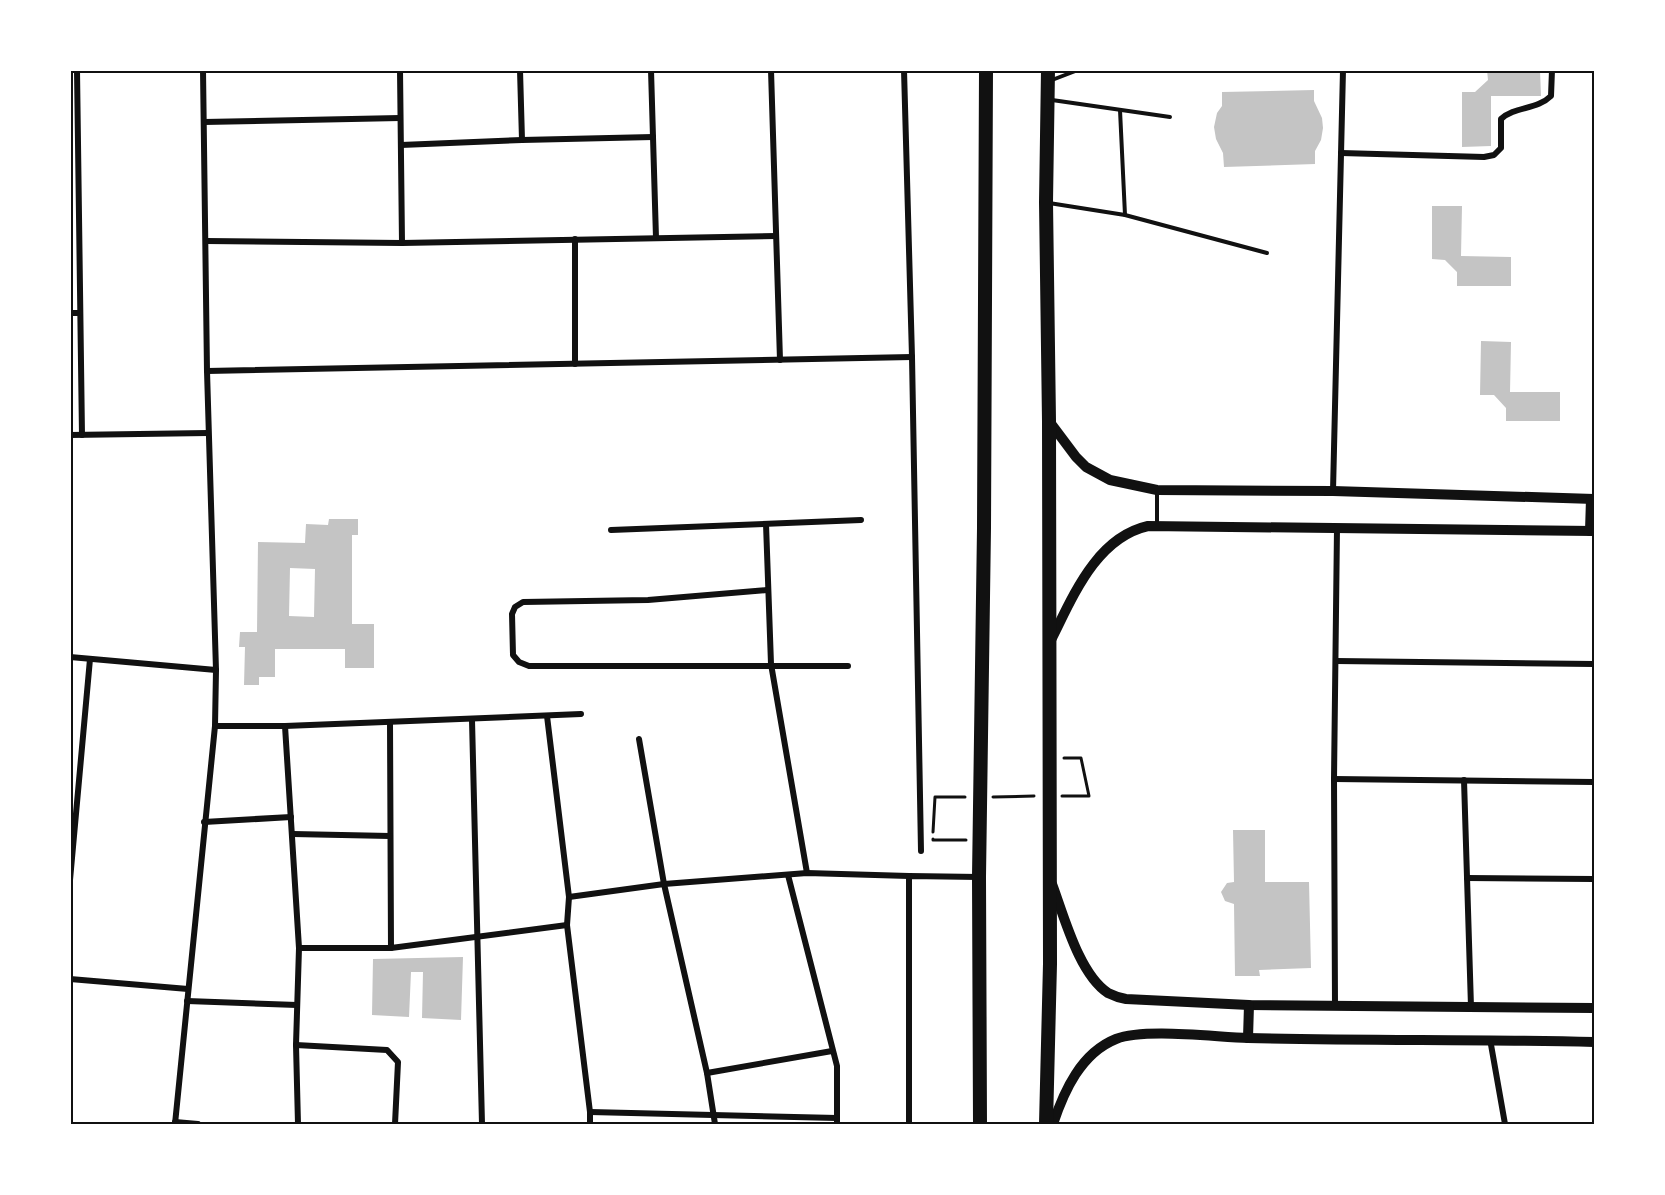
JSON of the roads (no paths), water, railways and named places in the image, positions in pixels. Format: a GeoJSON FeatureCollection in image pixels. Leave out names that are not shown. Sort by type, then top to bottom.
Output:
{"type":"FeatureCollection","features":[{"type":"Feature","properties":{"kind":"highway"},"geometry":{"type":"LineString","coordinates":[[980,1125],[979,877],[984,528],[986,70]]}},
{"type":"Feature","properties":{"kind":"highway"},"geometry":{"type":"LineString","coordinates":[[1046,1125],[1050,964],[1049,421],[1046,202],[1048,76]]}},
{"type":"Feature","properties":{"kind":"street"},"geometry":{"type":"LineString","coordinates":[[76,70],[82,435]]}},
{"type":"Feature","properties":{"kind":"street"},"geometry":{"type":"LineString","coordinates":[[198,1125],[175,1123],[215,726],[216,670],[208,433],[203,70]]}},
{"type":"Feature","properties":{"kind":"street"},"geometry":{"type":"LineString","coordinates":[[399,70],[402,243]]}},
{"type":"Feature","properties":{"kind":"street"},"geometry":{"type":"LineString","coordinates":[[520,70],[522,140]]}},
{"type":"Feature","properties":{"kind":"street"},"geometry":{"type":"LineString","coordinates":[[651,70],[656,238]]}},
{"type":"Feature","properties":{"kind":"street"},"geometry":{"type":"LineString","coordinates":[[771,70],[780,360]]}},
{"type":"Feature","properties":{"kind":"street"},"geometry":{"type":"LineString","coordinates":[[904,70],[921,851]]}},
{"type":"Feature","properties":{"kind":"street"},"geometry":{"type":"LineString","coordinates":[[1333,491],[1343,70]]}},
{"type":"Feature","properties":{"kind":"street"},"geometry":{"type":"LineString","coordinates":[[1341,153],[1484,157],[1494,154],[1501,148],[1501,119],[1508,113],[1544,103],[1551,96],[1552,70]]}},
{"type":"Feature","properties":{"kind":"street"},"geometry":{"type":"LineString","coordinates":[[204,122],[400,118]]}},
{"type":"Feature","properties":{"kind":"street"},"geometry":{"type":"LineString","coordinates":[[401,145],[653,137]]}},
{"type":"Feature","properties":{"kind":"street"},"geometry":{"type":"LineString","coordinates":[[206,241],[402,243],[776,236]]}},
{"type":"Feature","properties":{"kind":"street"},"geometry":{"type":"LineString","coordinates":[[574,240],[575,364]]}},
{"type":"Feature","properties":{"kind":"street"},"geometry":{"type":"LineString","coordinates":[[70,313],[80,313]]}},
{"type":"Feature","properties":{"kind":"street"},"geometry":{"type":"LineString","coordinates":[[207,371],[912,357]]}},
{"type":"Feature","properties":{"kind":"street"},"geometry":{"type":"LineString","coordinates":[[1048,645],[1078,587],[1100,557],[1125,535],[1140,528],[1157,525],[1592,531],[1593,499],[1333,491],[1157,490],[1110,480],[1086,467],[1076,458],[1049,421]]}},
{"type":"Feature","properties":{"kind":"street"},"geometry":{"type":"LineString","coordinates":[[70,435],[208,433]]}},
{"type":"Feature","properties":{"kind":"street"},"geometry":{"type":"LineString","coordinates":[[612,530],[861,520]]}},
{"type":"Feature","properties":{"kind":"street"},"geometry":{"type":"LineString","coordinates":[[766,524],[771,664],[807,873]]}},
{"type":"Feature","properties":{"kind":"street"},"geometry":{"type":"LineString","coordinates":[[1335,1007],[1334,779],[1337,528]]}},
{"type":"Feature","properties":{"kind":"street"},"geometry":{"type":"LineString","coordinates":[[767,590],[648,600],[523,602],[515,607],[512,614],[513,655],[519,662],[529,666],[771,664],[848,666]]}},
{"type":"Feature","properties":{"kind":"street"},"geometry":{"type":"LineString","coordinates":[[70,657],[216,670]]}},
{"type":"Feature","properties":{"kind":"street"},"geometry":{"type":"LineString","coordinates":[[70,880],[90,658]]}},
{"type":"Feature","properties":{"kind":"street"},"geometry":{"type":"LineString","coordinates":[[1336,661],[1594,664]]}},
{"type":"Feature","properties":{"kind":"street"},"geometry":{"type":"LineString","coordinates":[[215,726],[472,720],[581,714]]}},
{"type":"Feature","properties":{"kind":"street"},"geometry":{"type":"LineString","coordinates":[[547,716],[569,897],[567,925],[590,1125]]}},
{"type":"Feature","properties":{"kind":"street"},"geometry":{"type":"LineString","coordinates":[[472,720],[482,1125]]}},
{"type":"Feature","properties":{"kind":"street"},"geometry":{"type":"LineString","coordinates":[[390,722],[391,948]]}},
{"type":"Feature","properties":{"kind":"street"},"geometry":{"type":"LineString","coordinates":[[285,726],[299,948],[296,1045],[298,1125]]}},
{"type":"Feature","properties":{"kind":"street"},"geometry":{"type":"LineString","coordinates":[[639,739],[664,884],[707,1073],[716,1116],[715,1125]]}},
{"type":"Feature","properties":{"kind":"street"},"geometry":{"type":"LineString","coordinates":[[1334,779],[1594,782]]}},
{"type":"Feature","properties":{"kind":"street"},"geometry":{"type":"LineString","coordinates":[[1464,780],[1471,1007]]}},
{"type":"Feature","properties":{"kind":"street"},"geometry":{"type":"LineString","coordinates":[[70,782],[79,782]]}},
{"type":"Feature","properties":{"kind":"street"},"geometry":{"type":"LineString","coordinates":[[204,822],[291,817]]}},
{"type":"Feature","properties":{"kind":"street"},"geometry":{"type":"LineString","coordinates":[[293,834],[390,836]]}},
{"type":"Feature","properties":{"kind":"street"},"geometry":{"type":"LineString","coordinates":[[569,897],[664,884],[807,873],[979,877]]}},
{"type":"Feature","properties":{"kind":"street"},"geometry":{"type":"LineString","coordinates":[[590,1112],[837,1121],[837,1066],[788,875]]}},
{"type":"Feature","properties":{"kind":"street"},"geometry":{"type":"LineString","coordinates":[[909,876],[909,1125]]}},
{"type":"Feature","properties":{"kind":"street"},"geometry":{"type":"LineString","coordinates":[[1049,877],[1082,959],[1095,981],[1108,993],[1137,1001],[1335,1007],[1594,1008]]}},
{"type":"Feature","properties":{"kind":"street"},"geometry":{"type":"LineString","coordinates":[[1467,878],[1594,879]]}},
{"type":"Feature","properties":{"kind":"street"},"geometry":{"type":"LineString","coordinates":[[299,948],[391,948],[567,925]]}},
{"type":"Feature","properties":{"kind":"street"},"geometry":{"type":"LineString","coordinates":[[70,979],[188,989]]}},
{"type":"Feature","properties":{"kind":"street"},"geometry":{"type":"LineString","coordinates":[[187,1001],[297,1005]]}},
{"type":"Feature","properties":{"kind":"street"},"geometry":{"type":"LineString","coordinates":[[1248,1038],[1249,1005]]}},
{"type":"Feature","properties":{"kind":"street"},"geometry":{"type":"LineString","coordinates":[[1053,1125],[1060,1105],[1090,1055],[1108,1043],[1124,1037],[1140,1035],[1594,1042]]}},
{"type":"Feature","properties":{"kind":"street"},"geometry":{"type":"LineString","coordinates":[[1490,1040],[1505,1125]]}},
{"type":"Feature","properties":{"kind":"street"},"geometry":{"type":"LineString","coordinates":[[296,1045],[387,1050],[398,1062],[395,1125]]}},
{"type":"Feature","properties":{"kind":"street"},"geometry":{"type":"LineString","coordinates":[[707,1073],[832,1051]]}},
{"type":"Feature","properties":{"kind":"lane"},"geometry":{"type":"LineString","coordinates":[[1048,76],[1078,70]]}},
{"type":"Feature","properties":{"kind":"lane"},"geometry":{"type":"LineString","coordinates":[[1048,100],[1170,117]]}},
{"type":"Feature","properties":{"kind":"lane"},"geometry":{"type":"LineString","coordinates":[[1120,110],[1125,215]]}},
{"type":"Feature","properties":{"kind":"lane"},"geometry":{"type":"LineString","coordinates":[[1046,202],[1125,215],[1266,253]]}},
{"type":"Feature","properties":{"kind":"lane"},"geometry":{"type":"LineString","coordinates":[[1157,490],[1157,525]]}}]}
